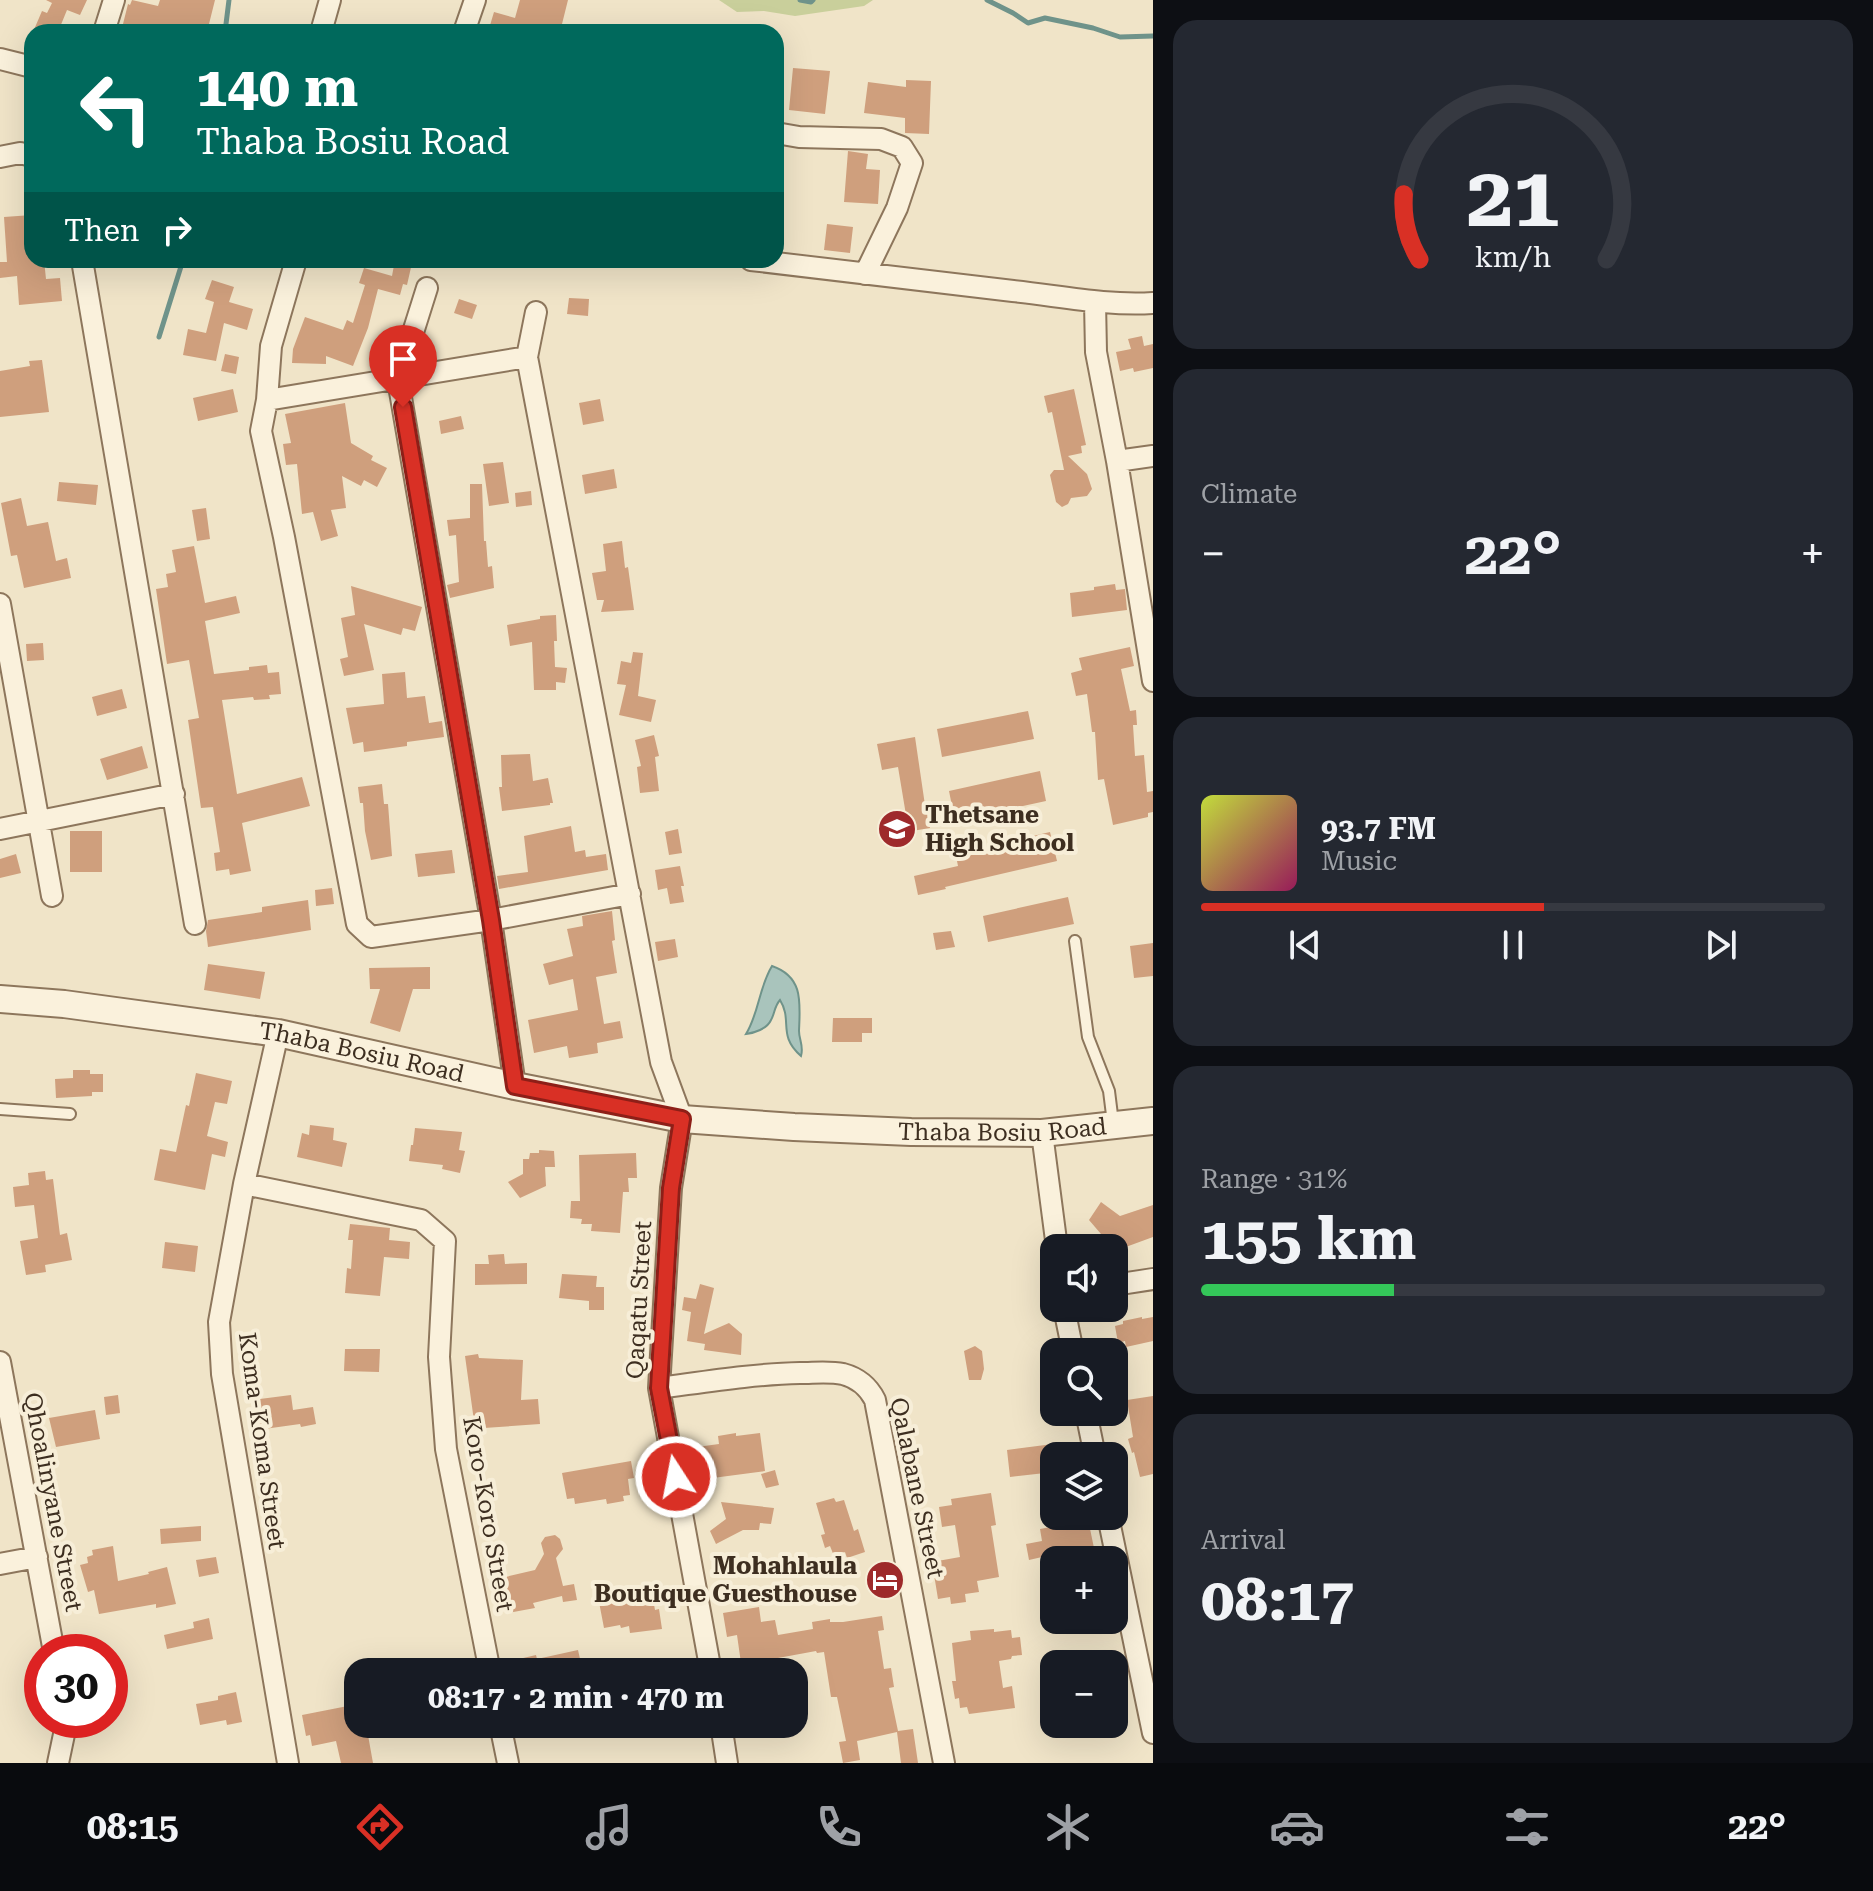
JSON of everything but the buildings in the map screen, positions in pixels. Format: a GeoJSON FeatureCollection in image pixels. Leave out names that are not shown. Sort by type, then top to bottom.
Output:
{"type":"FeatureCollection","features":[{"type":"Feature","properties":{"kind":"street"},"geometry":{"type":"LineString","coordinates":[[106,24],[114,0]]}},
{"type":"Feature","properties":{"kind":"street"},"geometry":{"type":"LineString","coordinates":[[323,24],[330,0]]}},
{"type":"Feature","properties":{"kind":"street"},"geometry":{"type":"LineString","coordinates":[[467,24],[475,0]]}},
{"type":"Feature","properties":{"kind":"street"},"geometry":{"type":"LineString","coordinates":[[0,59],[24,65]]}},
{"type":"Feature","properties":{"kind":"street"},"geometry":{"type":"LineString","coordinates":[[784,134],[881,139],[902,147],[912,163],[897,208],[865,274]]}},
{"type":"Feature","properties":{"kind":"street"},"geometry":{"type":"LineString","coordinates":[[0,157],[24,154]]}},
{"type":"Feature","properties":{"kind":"street"},"geometry":{"type":"LineString","coordinates":[[784,264],[1095,302],[1153,303]]}},
{"type":"Feature","properties":{"kind":"street"},"geometry":{"type":"LineString","coordinates":[[83,268],[195,924]]}},
{"type":"Feature","properties":{"kind":"street"},"geometry":{"type":"LineString","coordinates":[[294,268],[271,346],[261,431],[357,924],[371,937],[491,920],[630,894]]}},
{"type":"Feature","properties":{"kind":"street"},"geometry":{"type":"LineString","coordinates":[[427,288],[398,380],[491,920],[515,1086]]}},
{"type":"Feature","properties":{"kind":"street"},"geometry":{"type":"LineString","coordinates":[[1095,302],[1096,352],[1153,681]]}},
{"type":"Feature","properties":{"kind":"street"},"geometry":{"type":"LineString","coordinates":[[536,312],[527,357],[661,1062],[682,1119]]}},
{"type":"Feature","properties":{"kind":"street"},"geometry":{"type":"LineString","coordinates":[[267,400],[527,357]]}},
{"type":"Feature","properties":{"kind":"street"},"geometry":{"type":"LineString","coordinates":[[1117,461],[1153,456]]}},
{"type":"Feature","properties":{"kind":"street"},"geometry":{"type":"LineString","coordinates":[[0,604],[52,896]]}},
{"type":"Feature","properties":{"kind":"street"},"geometry":{"type":"LineString","coordinates":[[0,829],[174,794]]}},
{"type":"Feature","properties":{"kind":"street","name":"Thaba Bosiu Road"},"geometry":{"type":"LineString","coordinates":[[0,999],[64,1004],[278,1033],[515,1086],[682,1119],[911,1132],[1042,1133],[1153,1121]]}},
{"type":"Feature","properties":{"kind":"street","name":"Koma-Koma Street"},"geometry":{"type":"LineString","coordinates":[[278,1033],[244,1184],[219,1322],[222,1374],[288,1763]]}},
{"type":"Feature","properties":{"kind":"street","name":"Qaqatu Street"},"geometry":{"type":"LineString","coordinates":[[682,1119],[671,1188],[659,1388],[708,1658]]}},
{"type":"Feature","properties":{"kind":"street"},"geometry":{"type":"LineString","coordinates":[[1042,1133],[1055,1234]]}},
{"type":"Feature","properties":{"kind":"street","name":"Koro-Koro Street"},"geometry":{"type":"LineString","coordinates":[[244,1184],[421,1220],[445,1241],[439,1357],[446,1449],[487,1658]]}},
{"type":"Feature","properties":{"kind":"street"},"geometry":{"type":"LineString","coordinates":[[1128,1283],[1153,1279]]}},
{"type":"Feature","properties":{"kind":"street","name":"Qhoalinyane Street"},"geometry":{"type":"LineString","coordinates":[[0,1362],[51,1634]]}},
{"type":"Feature","properties":{"kind":"street","name":"Qalabane Street"},"geometry":{"type":"LineString","coordinates":[[659,1388],[776,1374],[822,1373],[842,1374],[866,1385],[875,1400],[944,1763]]}},
{"type":"Feature","properties":{"kind":"street"},"geometry":{"type":"LineString","coordinates":[[1111,1530],[1153,1733]]}},
{"type":"Feature","properties":{"kind":"street"},"geometry":{"type":"LineString","coordinates":[[0,1564],[37,1557]]}},
{"type":"Feature","properties":{"kind":"street"},"geometry":{"type":"LineString","coordinates":[[58,1763],[63,1738]]}},
{"type":"Feature","properties":{"kind":"street"},"geometry":{"type":"LineString","coordinates":[[503,1738],[508,1763]]}},
{"type":"Feature","properties":{"kind":"street"},"geometry":{"type":"LineString","coordinates":[[723,1738],[727,1763]]}},
{"type":"Feature","properties":{"kind":"lane"},"geometry":{"type":"LineString","coordinates":[[1075,941],[1088,1037],[1109,1091],[1113,1125]]}},
{"type":"Feature","properties":{"kind":"lane"},"geometry":{"type":"LineString","coordinates":[[0,1109],[70,1114]]}},
{"type":"Feature","properties":{"kind":"green space"},"geometry":{"type":"Polygon","coordinates":[[[719,0],[873,0],[864,6],[795,16],[764,11],[737,12],[719,0]]]}},
{"type":"Feature","properties":{"kind":"water"},"geometry":{"type":"Polygon","coordinates":[[[772,966],[790,977],[798,992],[801,1056],[789,1041],[780,1000],[767,1026],[746,1034],[772,966]]]}},
{"type":"Feature","properties":{"kind":"waterway"},"geometry":{"type":"LineString","coordinates":[[226,24],[229,0]]}},
{"type":"Feature","properties":{"kind":"waterway"},"geometry":{"type":"LineString","coordinates":[[800,0],[813,0]]}},
{"type":"Feature","properties":{"kind":"waterway"},"geometry":{"type":"LineString","coordinates":[[987,0],[1028,23],[1045,18],[1120,37],[1153,36]]}},
{"type":"Feature","properties":{"kind":"waterway"},"geometry":{"type":"LineString","coordinates":[[159,337],[181,268]]}},
{"type":"Feature","properties":{"kind":"place","name":"Thetsane High School"},"geometry":{"type":"Point","coordinates":[897,829]}},
{"type":"Feature","properties":{"kind":"place","name":"Mohahlaula Boutique Guesthouse"},"geometry":{"type":"Point","coordinates":[885,1580]}},
{"type":"Feature","properties":{"kind":"route"},"geometry":{"type":"LineString","coordinates":[[403,407],[491,920],[515,1086],[682,1119],[671,1188],[659,1388],[676,1477]]}}]}
